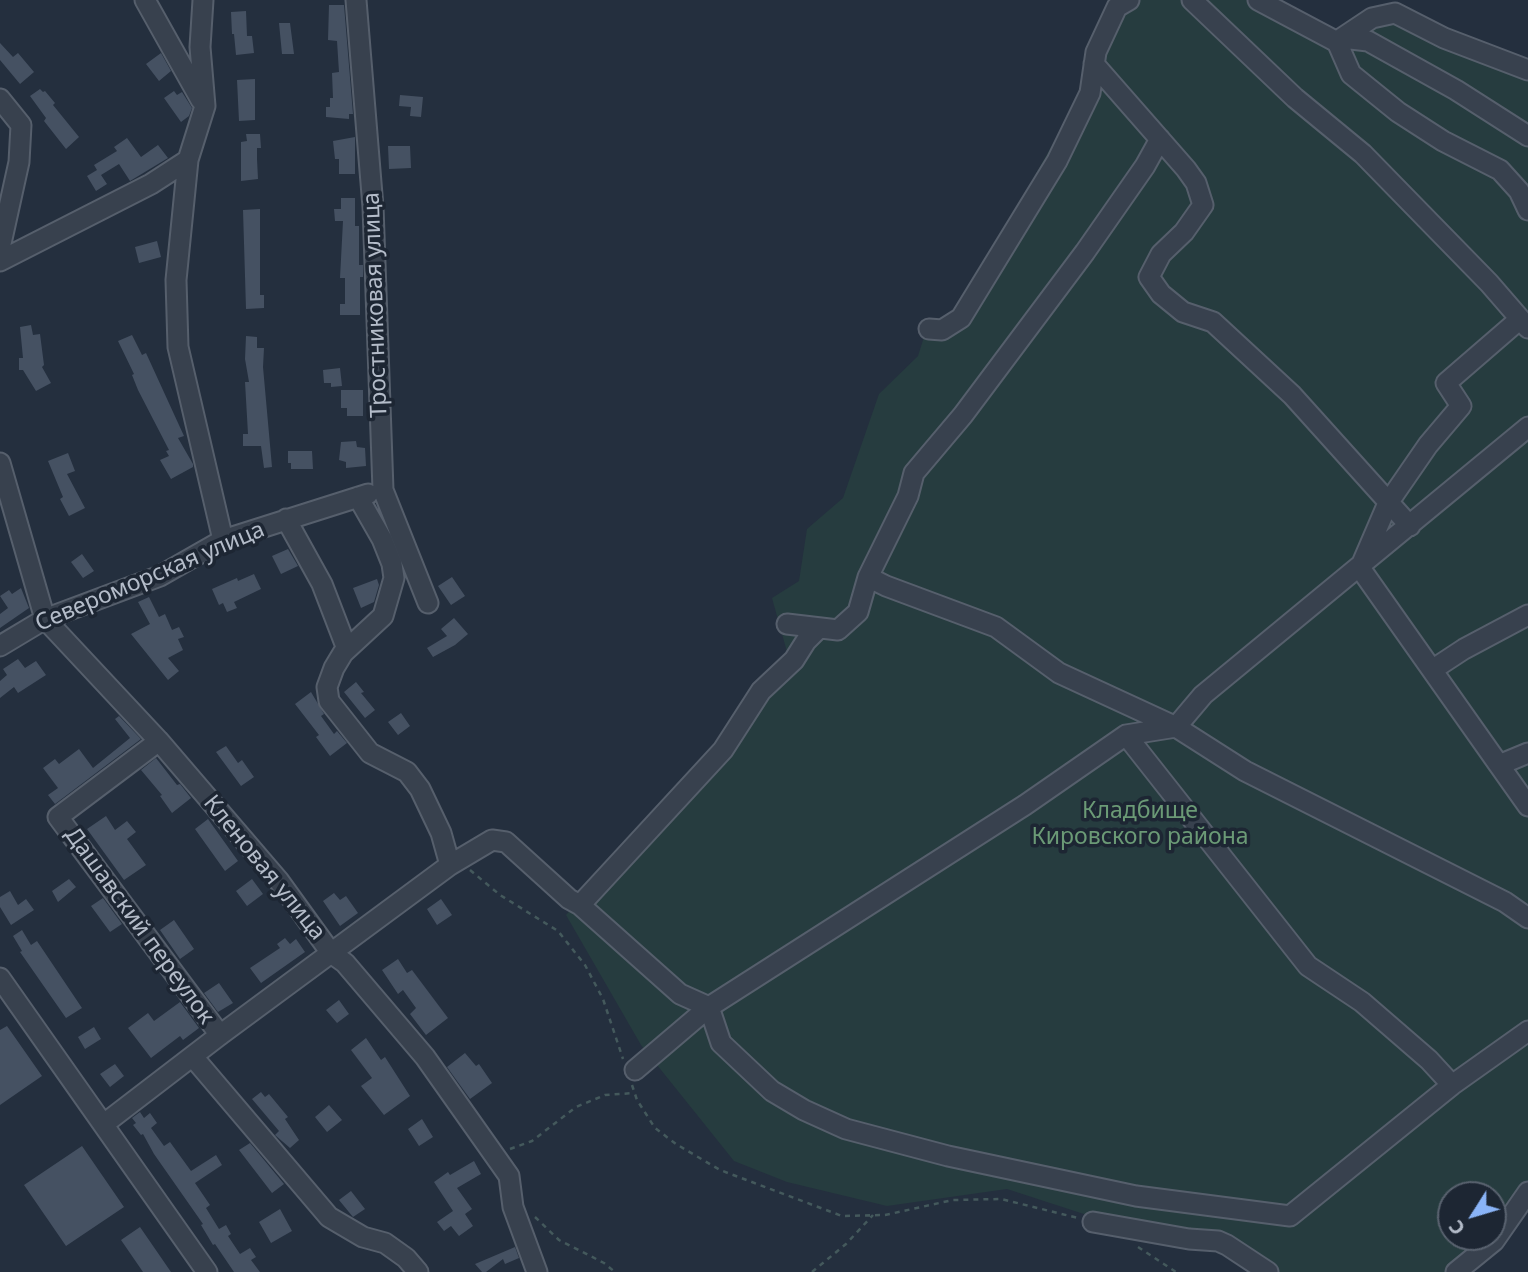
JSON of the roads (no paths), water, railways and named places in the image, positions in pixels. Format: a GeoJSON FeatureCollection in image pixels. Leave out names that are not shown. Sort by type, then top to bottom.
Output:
{"type":"FeatureCollection","features":[{"type":"Feature","properties":{"kind":"street"},"geometry":{"type":"LineString","coordinates":[[145,0],[205,106]]}},
{"type":"Feature","properties":{"kind":"street"},"geometry":{"type":"LineString","coordinates":[[203,0],[200,47],[205,106],[188,160],[176,280],[178,347],[223,540]]}},
{"type":"Feature","properties":{"kind":"street","name":"Тростниковая улица"},"geometry":{"type":"LineString","coordinates":[[356,0],[373,207],[383,489],[428,603]]}},
{"type":"Feature","properties":{"kind":"street"},"geometry":{"type":"LineString","coordinates":[[929,329],[942,330],[961,318],[1057,161],[1090,93],[1096,52],[1117,7],[1129,0]]}},
{"type":"Feature","properties":{"kind":"street"},"geometry":{"type":"LineString","coordinates":[[1192,0],[1295,99],[1363,153],[1524,324],[1446,383],[1461,406],[1428,444],[1388,503],[1360,568]]}},
{"type":"Feature","properties":{"kind":"street"},"geometry":{"type":"LineString","coordinates":[[1258,0],[1340,40],[1368,41],[1456,90],[1528,136]]}},
{"type":"Feature","properties":{"kind":"street"},"geometry":{"type":"LineString","coordinates":[[1340,40],[1372,18],[1395,13],[1444,38],[1528,70]]}},
{"type":"Feature","properties":{"kind":"street"},"geometry":{"type":"LineString","coordinates":[[1340,40],[1351,75],[1398,112],[1443,141],[1500,170],[1519,191],[1528,209]]}},
{"type":"Feature","properties":{"kind":"street"},"geometry":{"type":"LineString","coordinates":[[1094,64],[1196,183],[1203,205],[1184,232],[1161,254],[1149,277],[1161,294],[1182,312],[1213,322],[1292,395],[1410,526]]}},
{"type":"Feature","properties":{"kind":"street"},"geometry":{"type":"LineString","coordinates":[[0,99],[21,125],[19,162],[0,248]]}},
{"type":"Feature","properties":{"kind":"street"},"geometry":{"type":"LineString","coordinates":[[787,624],[838,630],[858,612],[868,577],[908,496],[914,473],[963,415],[1085,252],[1145,166],[1160,139]]}},
{"type":"Feature","properties":{"kind":"street"},"geometry":{"type":"LineString","coordinates":[[0,261],[151,184],[188,160]]}},
{"type":"Feature","properties":{"kind":"street"},"geometry":{"type":"LineString","coordinates":[[635,1070],[709,1007],[1026,805],[1126,735],[1176,727],[1203,695],[1528,427]]}},
{"type":"Feature","properties":{"kind":"street","name":"Кленовая улица"},"geometry":{"type":"LineString","coordinates":[[0,463],[45,619],[159,741],[279,881],[331,953],[345,963],[425,1057],[509,1176],[513,1207],[537,1272]]}},
{"type":"Feature","properties":{"kind":"street","name":"Североморская улица"},"geometry":{"type":"LineString","coordinates":[[0,646],[45,619],[160,576],[223,540],[383,489]]}},
{"type":"Feature","properties":{"kind":"street"},"geometry":{"type":"LineString","coordinates":[[358,497],[382,539],[392,564],[394,578],[383,616],[347,649],[334,668],[327,687],[329,701],[370,752],[407,772],[420,789],[441,833],[450,865]]}},
{"type":"Feature","properties":{"kind":"street"},"geometry":{"type":"LineString","coordinates":[[286,519],[321,584],[347,649]]}},
{"type":"Feature","properties":{"kind":"street"},"geometry":{"type":"LineString","coordinates":[[1360,568],[1528,806]]}},
{"type":"Feature","properties":{"kind":"street"},"geometry":{"type":"LineString","coordinates":[[868,577],[996,627],[1059,673],[1176,727],[1245,771],[1505,902],[1528,918]]}},
{"type":"Feature","properties":{"kind":"street"},"geometry":{"type":"LineString","coordinates":[[1432,670],[1464,649],[1528,615]]}},
{"type":"Feature","properties":{"kind":"street"},"geometry":{"type":"LineString","coordinates":[[574,902],[723,750],[761,691],[794,660],[806,641],[820,628]]}},
{"type":"Feature","properties":{"kind":"street"},"geometry":{"type":"LineString","coordinates":[[1126,735],[1308,966],[1362,1002],[1429,1060],[1452,1085]]}},
{"type":"Feature","properties":{"kind":"street","name":"Дашавский переулок"},"geometry":{"type":"LineString","coordinates":[[159,741],[58,817],[220,1035]]}},
{"type":"Feature","properties":{"kind":"street"},"geometry":{"type":"LineString","coordinates":[[1499,765],[1528,752]]}},
{"type":"Feature","properties":{"kind":"street"},"geometry":{"type":"LineString","coordinates":[[104,1124],[450,865],[492,840],[506,842],[680,994],[709,1007],[721,1043],[772,1091],[804,1110],[846,1129],[948,1156],[1136,1196],[1290,1216],[1452,1085],[1528,1031]]}},
{"type":"Feature","properties":{"kind":"street"},"geometry":{"type":"LineString","coordinates":[[0,978],[7,1004],[104,1124],[207,1272]]}},
{"type":"Feature","properties":{"kind":"street","name":"Дашавский переулок"},"geometry":{"type":"LineString","coordinates":[[193,1057],[329,1217],[363,1237],[385,1243],[406,1258],[418,1272]]}},
{"type":"Feature","properties":{"kind":"street"},"geometry":{"type":"LineString","coordinates":[[1456,1272],[1494,1241],[1528,1192]]}},
{"type":"Feature","properties":{"kind":"street"},"geometry":{"type":"LineString","coordinates":[[1093,1222],[1189,1239],[1217,1241],[1268,1272]]}},
{"type":"Feature","properties":{"kind":"park label","name":"Кладбище Кировского района"},"geometry":{"type":"Point","coordinates":[1140,824]}}]}
